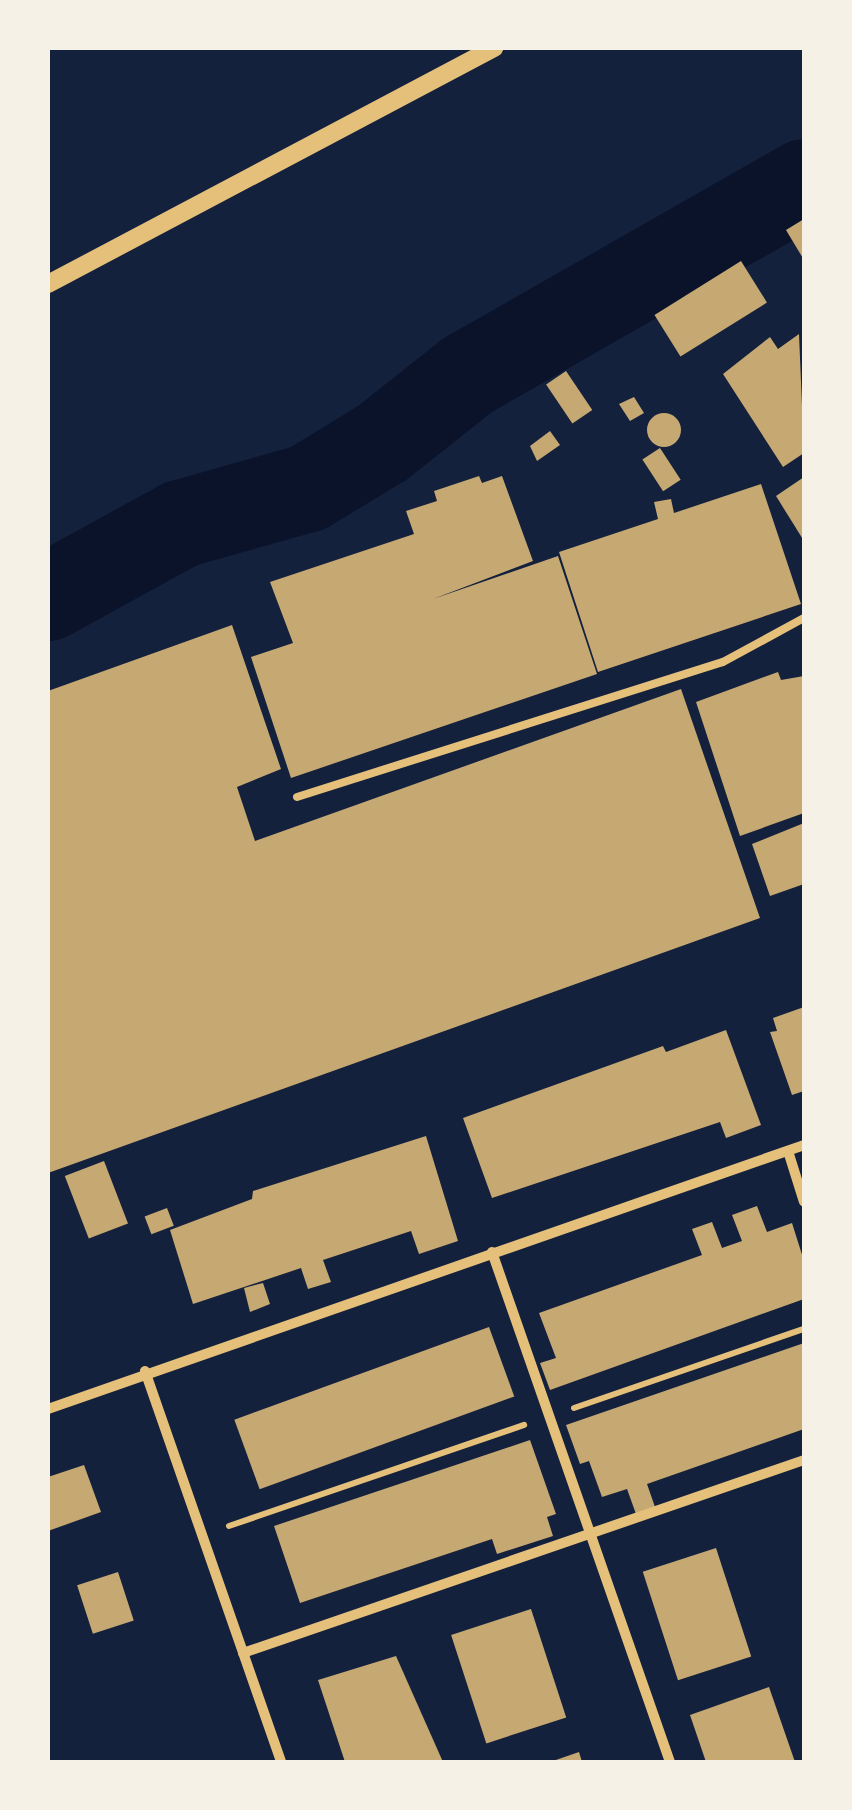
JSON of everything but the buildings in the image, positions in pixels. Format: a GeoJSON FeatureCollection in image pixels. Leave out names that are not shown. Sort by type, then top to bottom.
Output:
{"type":"FeatureCollection","features":[{"type":"Feature","properties":{"kind":"street"},"geometry":{"type":"LineString","coordinates":[[48,284],[494,48]]}},
{"type":"Feature","properties":{"kind":"street"},"geometry":{"type":"LineString","coordinates":[[48,1409],[804,1145]]}},
{"type":"Feature","properties":{"kind":"street"},"geometry":{"type":"LineString","coordinates":[[788,1151],[804,1202]]}},
{"type":"Feature","properties":{"kind":"street"},"geometry":{"type":"LineString","coordinates":[[492,1252],[670,1762]]}},
{"type":"Feature","properties":{"kind":"street"},"geometry":{"type":"LineString","coordinates":[[145,1372],[281,1762]]}},
{"type":"Feature","properties":{"kind":"street"},"geometry":{"type":"LineString","coordinates":[[243,1653],[804,1460]]}},
{"type":"Feature","properties":{"kind":"lane"},"geometry":{"type":"LineString","coordinates":[[297,797],[723,662],[804,618]]}},
{"type":"Feature","properties":{"kind":"path"},"geometry":{"type":"LineString","coordinates":[[202,1535],[804,1329]]}},
{"type":"Feature","properties":{"kind":"waterway"},"geometry":{"type":"LineString","coordinates":[[48,597],[181,524],[308,488],[382,443],[468,375],[804,183]]}}]}
